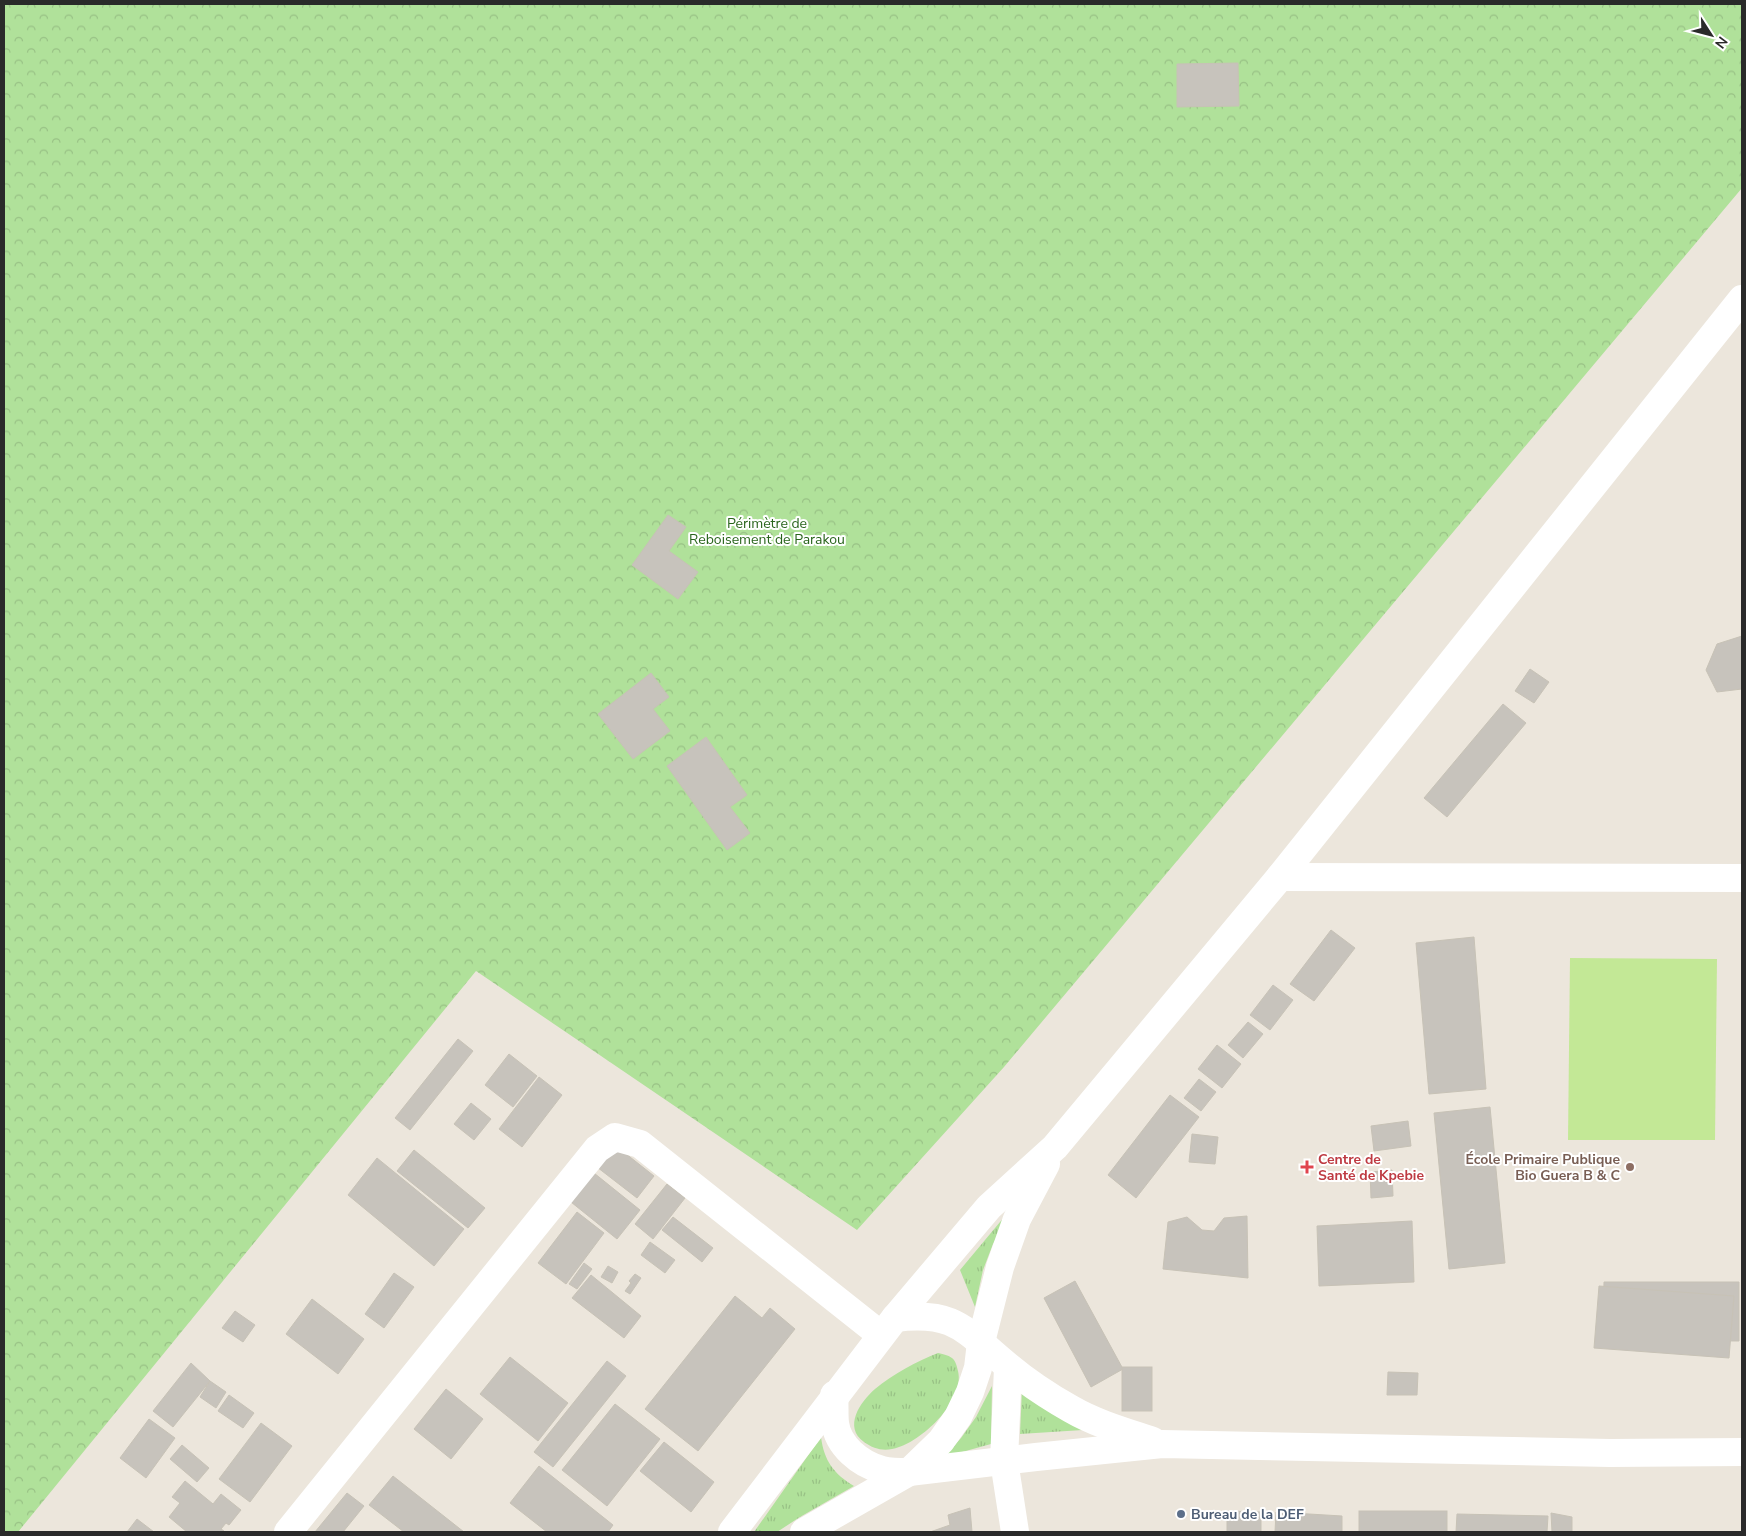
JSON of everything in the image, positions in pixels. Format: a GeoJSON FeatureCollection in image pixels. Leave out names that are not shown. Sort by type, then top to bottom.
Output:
{"type":"FeatureCollection","features":[{"type":"Feature","properties":{"kind":"street"},"geometry":{"type":"LineString","coordinates":[[732,1532],[834,1395],[888,1327],[989,1207],[1055,1147],[1280,877],[1742,299]]}},
{"type":"Feature","properties":{"kind":"street"},"geometry":{"type":"LineString","coordinates":[[1280,877],[1742,878]]}},
{"type":"Feature","properties":{"kind":"street"},"geometry":{"type":"LineString","coordinates":[[288,1532],[597,1149],[615,1138],[640,1144],[888,1327]]}},
{"type":"Feature","properties":{"kind":"street"},"geometry":{"type":"LineString","coordinates":[[804,1532],[909,1472],[941,1441],[958,1417],[970,1392],[978,1368],[981,1342],[998,1276],[1017,1219],[1055,1147]]}},
{"type":"Feature","properties":{"kind":"street"},"geometry":{"type":"LineString","coordinates":[[888,1327],[916,1315],[938,1317],[955,1323],[981,1342],[1008,1367],[1072,1410],[1100,1423],[1162,1444]]}},
{"type":"Feature","properties":{"kind":"street"},"geometry":{"type":"LineString","coordinates":[[1008,1367],[1004,1461],[1015,1532]]}},
{"type":"Feature","properties":{"kind":"street"},"geometry":{"type":"LineString","coordinates":[[834,1395],[835,1424],[839,1438],[847,1449],[870,1466],[882,1470],[909,1472],[1162,1444],[1600,1453],[1742,1452]]}},
{"type":"Feature","properties":{"kind":"green space","name":"Périmètre de Reboisement de Parakou"},"geometry":{"type":"Polygon","coordinates":[[[4,4],[1742,4],[1742,188],[1004,1067],[857,1230],[476,971],[18,1532],[4,1532],[4,4]]]}},
{"type":"Feature","properties":{"kind":"green space"},"geometry":{"type":"Polygon","coordinates":[[[1570,958],[1717,959],[1715,1140],[1568,1140],[1570,958]]]}},
{"type":"Feature","properties":{"kind":"green space"},"geometry":{"type":"Polygon","coordinates":[[[1015,1204],[993,1244],[983,1270],[975,1307],[960,1270],[1015,1204]]]}},
{"type":"Feature","properties":{"kind":"green space"},"geometry":{"type":"Polygon","coordinates":[[[938,1353],[952,1358],[956,1364],[959,1382],[949,1406],[940,1417],[920,1436],[899,1447],[881,1449],[872,1447],[864,1442],[858,1436],[854,1422],[859,1408],[869,1394],[897,1373],[938,1353]]]}},
{"type":"Feature","properties":{"kind":"green space"},"geometry":{"type":"Polygon","coordinates":[[[992,1386],[991,1444],[944,1457],[976,1417],[992,1386]]]}},
{"type":"Feature","properties":{"kind":"green space"},"geometry":{"type":"Polygon","coordinates":[[[1022,1389],[1083,1430],[1020,1434],[1022,1389]]]}},
{"type":"Feature","properties":{"kind":"green space"},"geometry":{"type":"Polygon","coordinates":[[[821,1437],[822,1446],[831,1466],[841,1477],[854,1486],[777,1532],[754,1532],[821,1437]]]}},
{"type":"Feature","properties":{"kind":"building"},"geometry":{"type":"Polygon","coordinates":[[[1238,63],[1239,106],[1177,107],[1177,64],[1238,63]]]}},
{"type":"Feature","properties":{"kind":"building"},"geometry":{"type":"Polygon","coordinates":[[[668,515],[686,527],[669,551],[698,572],[678,599],[632,565],[668,515]]]}},
{"type":"Feature","properties":{"kind":"building"},"geometry":{"type":"Polygon","coordinates":[[[1742,636],[1742,689],[1717,692],[1706,670],[1717,644],[1742,636]]]}},
{"type":"Feature","properties":{"kind":"building"},"geometry":{"type":"Polygon","coordinates":[[[1530,669],[1549,682],[1534,703],[1515,691],[1530,669]]]}},
{"type":"Feature","properties":{"kind":"building"},"geometry":{"type":"Polygon","coordinates":[[[651,673],[669,697],[653,709],[670,731],[633,759],[598,714],[651,673]]]}},
{"type":"Feature","properties":{"kind":"building"},"geometry":{"type":"Polygon","coordinates":[[[1503,704],[1526,723],[1447,817],[1424,798],[1503,704]]]}},
{"type":"Feature","properties":{"kind":"building"},"geometry":{"type":"Polygon","coordinates":[[[706,737],[747,795],[730,807],[750,833],[727,850],[667,766],[706,737]]]}},
{"type":"Feature","properties":{"kind":"building"},"geometry":{"type":"Polygon","coordinates":[[[1331,930],[1355,948],[1314,1001],[1290,984],[1331,930]]]}},
{"type":"Feature","properties":{"kind":"building"},"geometry":{"type":"Polygon","coordinates":[[[1474,937],[1486,1089],[1429,1094],[1416,943],[1474,937]]]}},
{"type":"Feature","properties":{"kind":"building"},"geometry":{"type":"Polygon","coordinates":[[[1273,985],[1293,1000],[1270,1030],[1250,1015],[1273,985]]]}},
{"type":"Feature","properties":{"kind":"building"},"geometry":{"type":"Polygon","coordinates":[[[1248,1022],[1263,1034],[1243,1058],[1228,1045],[1248,1022]]]}},
{"type":"Feature","properties":{"kind":"building"},"geometry":{"type":"Polygon","coordinates":[[[458,1039],[473,1051],[410,1130],[395,1118],[458,1039]]]}},
{"type":"Feature","properties":{"kind":"building"},"geometry":{"type":"Polygon","coordinates":[[[1217,1045],[1241,1064],[1222,1088],[1198,1069],[1217,1045]]]}},
{"type":"Feature","properties":{"kind":"building"},"geometry":{"type":"Polygon","coordinates":[[[509,1054],[537,1076],[513,1107],[485,1085],[509,1054]]]}},
{"type":"Feature","properties":{"kind":"building"},"geometry":{"type":"Polygon","coordinates":[[[539,1077],[562,1095],[522,1147],[499,1129],[539,1077]]]}},
{"type":"Feature","properties":{"kind":"building"},"geometry":{"type":"Polygon","coordinates":[[[1199,1079],[1216,1092],[1201,1111],[1184,1098],[1199,1079]]]}},
{"type":"Feature","properties":{"kind":"building"},"geometry":{"type":"Polygon","coordinates":[[[1170,1095],[1199,1117],[1136,1198],[1108,1175],[1170,1095]]]}},
{"type":"Feature","properties":{"kind":"building"},"geometry":{"type":"Polygon","coordinates":[[[471,1103],[491,1119],[474,1140],[454,1124],[471,1103]]]}},
{"type":"Feature","properties":{"kind":"building"},"geometry":{"type":"Polygon","coordinates":[[[1490,1107],[1505,1263],[1449,1269],[1434,1113],[1490,1107]]]}},
{"type":"Feature","properties":{"kind":"building"},"geometry":{"type":"Polygon","coordinates":[[[1408,1121],[1411,1146],[1374,1151],[1371,1126],[1408,1121]]]}},
{"type":"Feature","properties":{"kind":"building"},"geometry":{"type":"Polygon","coordinates":[[[1192,1134],[1218,1137],[1215,1164],[1189,1162],[1192,1134]]]}},
{"type":"Feature","properties":{"kind":"building"},"geometry":{"type":"Polygon","coordinates":[[[611,1142],[654,1176],[637,1198],[593,1164],[611,1142]]]}},
{"type":"Feature","properties":{"kind":"building"},"geometry":{"type":"Polygon","coordinates":[[[414,1150],[485,1208],[468,1228],[397,1171],[414,1150]]]}},
{"type":"Feature","properties":{"kind":"building"},"geometry":{"type":"Polygon","coordinates":[[[377,1158],[464,1229],[434,1266],[348,1195],[377,1158]]]}},
{"type":"Feature","properties":{"kind":"building"},"geometry":{"type":"Polygon","coordinates":[[[589,1169],[640,1210],[617,1239],[566,1198],[589,1169]]]}},
{"type":"Feature","properties":{"kind":"building"},"geometry":{"type":"Polygon","coordinates":[[[1392,1170],[1393,1196],[1371,1198],[1370,1172],[1392,1170]]]}},
{"type":"Feature","properties":{"kind":"building"},"geometry":{"type":"Polygon","coordinates":[[[667,1184],[685,1198],[653,1239],[635,1224],[667,1184]]]}},
{"type":"Feature","properties":{"kind":"building"},"geometry":{"type":"Polygon","coordinates":[[[577,1212],[604,1233],[566,1284],[538,1263],[577,1212]]]}},
{"type":"Feature","properties":{"kind":"building"},"geometry":{"type":"Polygon","coordinates":[[[1247,1216],[1248,1278],[1163,1269],[1168,1222],[1187,1217],[1202,1230],[1214,1231],[1224,1218],[1247,1216]]]}},
{"type":"Feature","properties":{"kind":"building"},"geometry":{"type":"Polygon","coordinates":[[[673,1217],[713,1248],[702,1262],[662,1230],[673,1217]]]}},
{"type":"Feature","properties":{"kind":"building"},"geometry":{"type":"Polygon","coordinates":[[[1412,1221],[1414,1282],[1319,1286],[1317,1226],[1412,1221]]]}},
{"type":"Feature","properties":{"kind":"building"},"geometry":{"type":"Polygon","coordinates":[[[650,1242],[675,1260],[665,1273],[641,1255],[650,1242]]]}},
{"type":"Feature","properties":{"kind":"building"},"geometry":{"type":"Polygon","coordinates":[[[584,1263],[592,1269],[577,1289],[569,1284],[584,1263]]]}},
{"type":"Feature","properties":{"kind":"building"},"geometry":{"type":"Polygon","coordinates":[[[608,1266],[618,1272],[612,1283],[601,1277],[608,1266]]]}},
{"type":"Feature","properties":{"kind":"building"},"geometry":{"type":"Polygon","coordinates":[[[394,1273],[414,1287],[384,1328],[365,1314],[394,1273]]]}},
{"type":"Feature","properties":{"kind":"building"},"geometry":{"type":"Polygon","coordinates":[[[635,1274],[641,1278],[630,1294],[625,1291],[631,1283],[629,1281],[635,1274]]]}},
{"type":"Feature","properties":{"kind":"building"},"geometry":{"type":"Polygon","coordinates":[[[591,1275],[641,1316],[624,1338],[572,1298],[591,1275]]]}},
{"type":"Feature","properties":{"kind":"building"},"geometry":{"type":"Polygon","coordinates":[[[1075,1281],[1123,1369],[1091,1387],[1044,1298],[1075,1281]]]}},
{"type":"Feature","properties":{"kind":"building"},"geometry":{"type":"Polygon","coordinates":[[[1604,1282],[1739,1282],[1739,1341],[1603,1340],[1604,1282]]]}},
{"type":"Feature","properties":{"kind":"building"},"geometry":{"type":"Polygon","coordinates":[[[1599,1286],[1734,1296],[1729,1358],[1594,1348],[1599,1286]]]}},
{"type":"Feature","properties":{"kind":"building"},"geometry":{"type":"Polygon","coordinates":[[[735,1296],[762,1318],[770,1308],[795,1329],[698,1451],[645,1409],[735,1296]]]}},
{"type":"Feature","properties":{"kind":"building"},"geometry":{"type":"Polygon","coordinates":[[[312,1299],[364,1339],[338,1374],[286,1334],[312,1299]]]}},
{"type":"Feature","properties":{"kind":"building"},"geometry":{"type":"Polygon","coordinates":[[[235,1311],[255,1325],[243,1342],[222,1328],[235,1311]]]}},
{"type":"Feature","properties":{"kind":"building"},"geometry":{"type":"Polygon","coordinates":[[[510,1357],[568,1403],[538,1441],[480,1394],[510,1357]]]}},
{"type":"Feature","properties":{"kind":"building"},"geometry":{"type":"Polygon","coordinates":[[[607,1361],[626,1376],[553,1467],[534,1452],[607,1361]]]}},
{"type":"Feature","properties":{"kind":"building"},"geometry":{"type":"Polygon","coordinates":[[[191,1363],[210,1381],[173,1427],[153,1411],[191,1363]]]}},
{"type":"Feature","properties":{"kind":"building"},"geometry":{"type":"Polygon","coordinates":[[[1122,1367],[1152,1367],[1152,1411],[1122,1411],[1122,1367]]]}},
{"type":"Feature","properties":{"kind":"building"},"geometry":{"type":"Polygon","coordinates":[[[1388,1372],[1418,1373],[1417,1395],[1387,1395],[1388,1372]]]}},
{"type":"Feature","properties":{"kind":"building"},"geometry":{"type":"Polygon","coordinates":[[[210,1381],[226,1392],[216,1408],[200,1397],[210,1381]]]}},
{"type":"Feature","properties":{"kind":"building"},"geometry":{"type":"Polygon","coordinates":[[[446,1389],[483,1419],[451,1459],[414,1429],[446,1389]]]}},
{"type":"Feature","properties":{"kind":"building"},"geometry":{"type":"Polygon","coordinates":[[[229,1395],[254,1413],[243,1428],[218,1411],[229,1395]]]}},
{"type":"Feature","properties":{"kind":"building"},"geometry":{"type":"Polygon","coordinates":[[[615,1404],[660,1439],[607,1506],[562,1470],[615,1404]]]}},
{"type":"Feature","properties":{"kind":"building"},"geometry":{"type":"Polygon","coordinates":[[[149,1419],[175,1438],[146,1478],[120,1458],[149,1419]]]}},
{"type":"Feature","properties":{"kind":"building"},"geometry":{"type":"Polygon","coordinates":[[[261,1423],[292,1446],[250,1502],[219,1479],[261,1423]]]}},
{"type":"Feature","properties":{"kind":"building"},"geometry":{"type":"Polygon","coordinates":[[[664,1442],[714,1482],[691,1512],[640,1471],[664,1442]]]}},
{"type":"Feature","properties":{"kind":"building"},"geometry":{"type":"Polygon","coordinates":[[[182,1445],[209,1468],[197,1482],[170,1459],[182,1445]]]}},
{"type":"Feature","properties":{"kind":"building"},"geometry":{"type":"Polygon","coordinates":[[[539,1466],[613,1525],[608,1532],[547,1532],[510,1503],[539,1466]]]}},
{"type":"Feature","properties":{"kind":"building"},"geometry":{"type":"Polygon","coordinates":[[[393,1476],[464,1532],[404,1532],[369,1505],[393,1476]]]}},
{"type":"Feature","properties":{"kind":"building"},"geometry":{"type":"Polygon","coordinates":[[[185,1481],[213,1504],[221,1494],[241,1510],[229,1525],[226,1523],[221,1529],[223,1532],[187,1532],[169,1517],[180,1503],[172,1497],[185,1481]]]}},
{"type":"Feature","properties":{"kind":"building"},"geometry":{"type":"Polygon","coordinates":[[[347,1493],[364,1506],[343,1532],[315,1532],[347,1493]]]}},
{"type":"Feature","properties":{"kind":"building"},"geometry":{"type":"Polygon","coordinates":[[[970,1508],[972,1532],[930,1532],[950,1525],[948,1515],[970,1508]]]}},
{"type":"Feature","properties":{"kind":"building"},"geometry":{"type":"Polygon","coordinates":[[[1227,1511],[1261,1512],[1261,1532],[1227,1532],[1227,1511]]]}},
{"type":"Feature","properties":{"kind":"building"},"geometry":{"type":"Polygon","coordinates":[[[1359,1511],[1447,1511],[1447,1532],[1359,1532],[1359,1511]]]}},
{"type":"Feature","properties":{"kind":"building"},"geometry":{"type":"Polygon","coordinates":[[[1276,1512],[1342,1516],[1342,1532],[1275,1532],[1276,1512]]]}},
{"type":"Feature","properties":{"kind":"building"},"geometry":{"type":"Polygon","coordinates":[[[1551,1513],[1572,1517],[1572,1532],[1552,1532],[1551,1513]]]}},
{"type":"Feature","properties":{"kind":"building"},"geometry":{"type":"Polygon","coordinates":[[[1457,1514],[1548,1516],[1547,1532],[1456,1532],[1457,1514]]]}},
{"type":"Feature","properties":{"kind":"building"},"geometry":{"type":"Polygon","coordinates":[[[137,1519],[154,1532],[127,1532],[137,1519]]]}},
{"type":"Feature","properties":{"kind":"place","name":"Centre de Santé de Kpebie"},"geometry":{"type":"Point","coordinates":[1307,1167]}},
{"type":"Feature","properties":{"kind":"place","name":"École Primaire Publique Bio Guera B & C"},"geometry":{"type":"Point","coordinates":[1630,1167]}},
{"type":"Feature","properties":{"kind":"place","name":"Bureau de la DEF"},"geometry":{"type":"Point","coordinates":[1181,1514]}}]}
